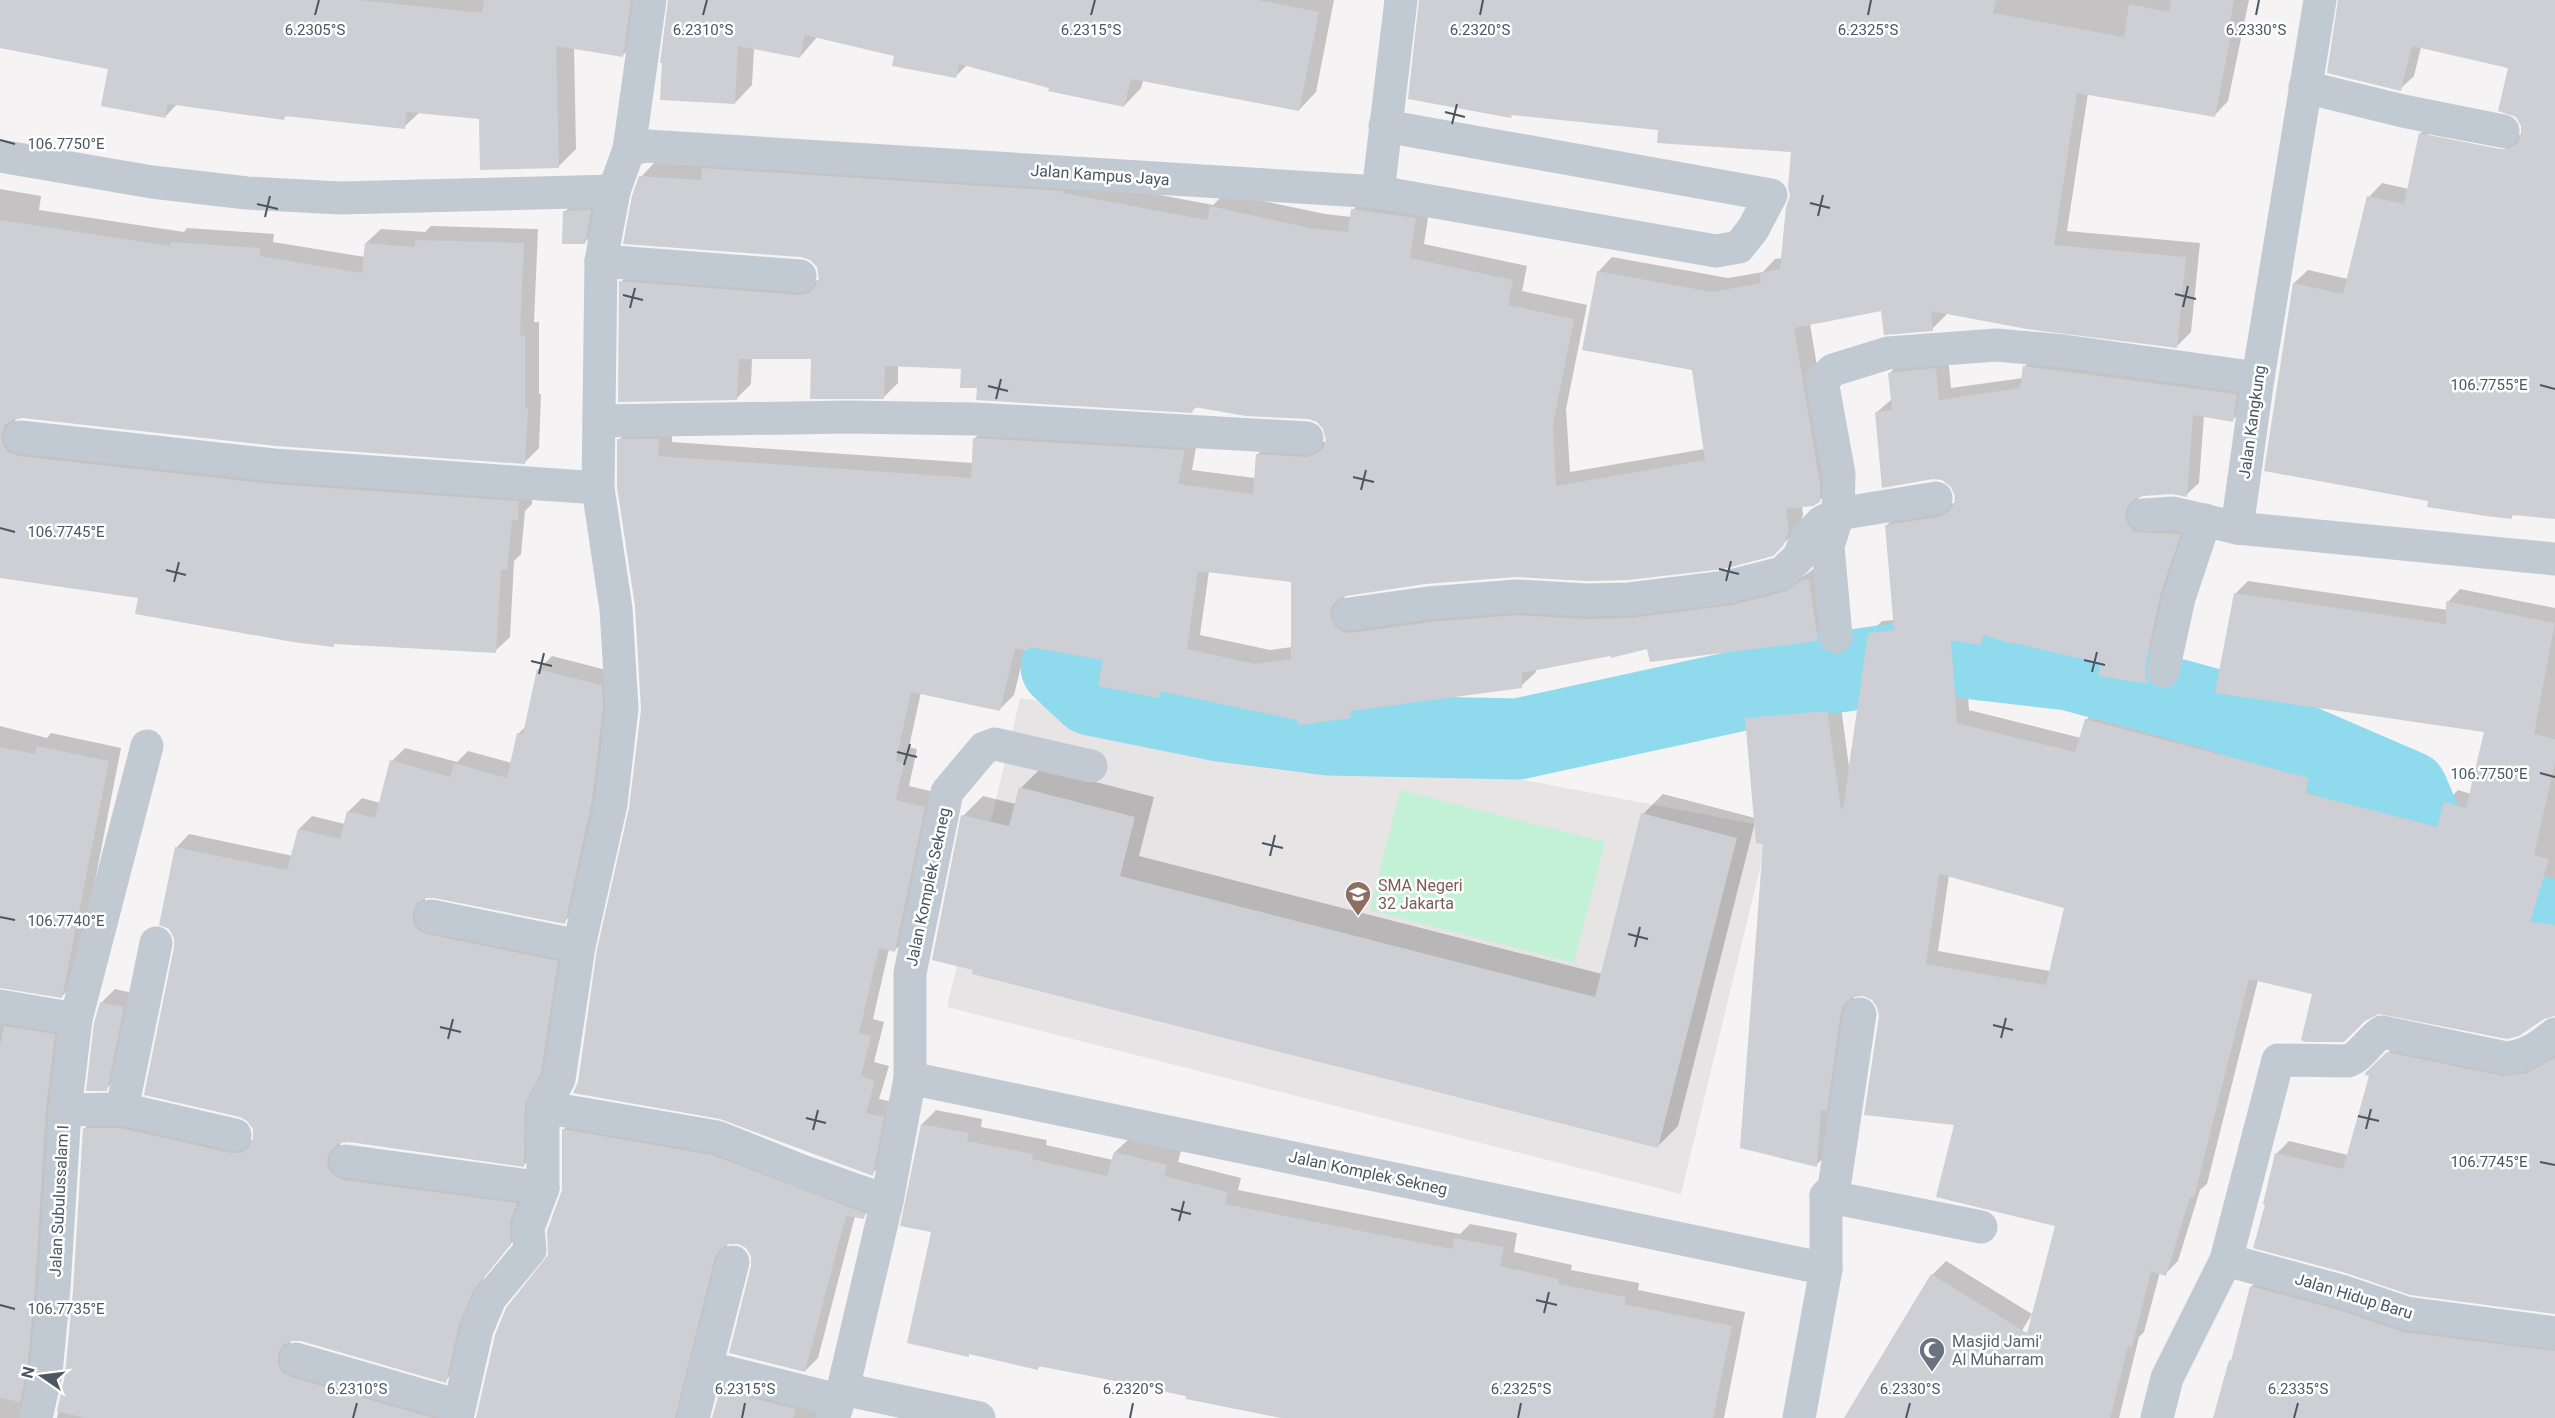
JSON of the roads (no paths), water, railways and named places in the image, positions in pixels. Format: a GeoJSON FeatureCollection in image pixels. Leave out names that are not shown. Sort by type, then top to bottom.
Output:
{"type":"FeatureCollection","features":[{"type":"Feature","properties":{"kind":"street"},"geometry":{"type":"LineString","coordinates":[[296,1359],[458,1412],[477,1329],[490,1298],[530,1250],[528,1228],[543,1188],[543,1107],[559,1079],[579,946],[611,804],[622,708],[616,609],[598,488],[601,261],[614,191],[629,149],[650,0]]}},
{"type":"Feature","properties":{"kind":"street"},"geometry":{"type":"LineString","coordinates":[[1378,192],[1401,0]]}},
{"type":"Feature","properties":{"kind":"street","name":"Jalan Kangkung"},"geometry":{"type":"LineString","coordinates":[[2237,528],[2258,378],[2320,0]]}},
{"type":"Feature","properties":{"kind":"street"},"geometry":{"type":"LineString","coordinates":[[2305,87],[2403,111],[2503,131]]}},
{"type":"Feature","properties":{"kind":"street","name":"Jalan Kampus Jaya"},"geometry":{"type":"LineString","coordinates":[[629,149],[647,146],[1378,192],[1716,251],[1739,247],[1753,229],[1771,195],[1385,126]]}},
{"type":"Feature","properties":{"kind":"street"},"geometry":{"type":"LineString","coordinates":[[0,156],[152,182],[282,195],[340,198],[614,191]]}},
{"type":"Feature","properties":{"kind":"street"},"geometry":{"type":"LineString","coordinates":[[601,261],[800,276]]}},
{"type":"Feature","properties":{"kind":"street"},"geometry":{"type":"LineString","coordinates":[[1836,637],[1828,546],[1838,514],[1839,474],[1822,381],[1833,370],[1888,353],[1996,345],[2064,351],[2258,378]]}},
{"type":"Feature","properties":{"kind":"street"},"geometry":{"type":"LineString","coordinates":[[599,421],[848,417],[974,419],[1307,438]]}},
{"type":"Feature","properties":{"kind":"street"},"geometry":{"type":"LineString","coordinates":[[20,437],[274,465],[598,488]]}},
{"type":"Feature","properties":{"kind":"street"},"geometry":{"type":"LineString","coordinates":[[1349,615],[1428,603],[1517,596],[1587,600],[1629,599],[1727,587],[1782,573],[1799,557],[1807,537],[1822,522],[1838,514],[1936,498]]}},
{"type":"Feature","properties":{"kind":"street"},"geometry":{"type":"LineString","coordinates":[[2144,515],[2173,513],[2237,528],[2555,559]]}},
{"type":"Feature","properties":{"kind":"street"},"geometry":{"type":"LineString","coordinates":[[2163,671],[2179,598],[2205,520]]}},
{"type":"Feature","properties":{"kind":"street","name":"Jalan Komplek Sekneg"},"geometry":{"type":"LineString","coordinates":[[838,1402],[887,1201],[910,1078],[910,974],[947,792],[984,748],[995,744],[1091,765]]}},
{"type":"Feature","properties":{"kind":"street","name":"Jalan Subulussalam I"},"geometry":{"type":"LineString","coordinates":[[36,1418],[46,1373],[65,1110],[76,1019],[147,746]]}},
{"type":"Feature","properties":{"kind":"street"},"geometry":{"type":"LineString","coordinates":[[431,916],[579,946]]}},
{"type":"Feature","properties":{"kind":"street"},"geometry":{"type":"LineString","coordinates":[[122,1109],[156,943]]}},
{"type":"Feature","properties":{"kind":"street"},"geometry":{"type":"LineString","coordinates":[[0,1006],[76,1019]]}},
{"type":"Feature","properties":{"kind":"street"},"geometry":{"type":"LineString","coordinates":[[1799,1418],[1826,1269],[1826,1196],[1834,1188],[1860,1014]]}},
{"type":"Feature","properties":{"kind":"street"},"geometry":{"type":"LineString","coordinates":[[2157,1418],[2167,1378],[2226,1260],[2278,1060],[2348,1061],[2356,1058],[2373,1037],[2382,1032],[2506,1059],[2521,1057],[2534,1051],[2555,1034]]}},
{"type":"Feature","properties":{"kind":"street","name":"Jalan Komplek Sekneg"},"geometry":{"type":"LineString","coordinates":[[910,1078],[1826,1269]]}},
{"type":"Feature","properties":{"kind":"street"},"geometry":{"type":"LineString","coordinates":[[543,1107],[717,1137],[802,1171],[887,1201]]}},
{"type":"Feature","properties":{"kind":"street"},"geometry":{"type":"LineString","coordinates":[[65,1110],[122,1109],[235,1135]]}},
{"type":"Feature","properties":{"kind":"street"},"geometry":{"type":"LineString","coordinates":[[346,1161],[543,1188]]}},
{"type":"Feature","properties":{"kind":"street"},"geometry":{"type":"LineString","coordinates":[[1826,1196],[1981,1227]]}},
{"type":"Feature","properties":{"kind":"street","name":"Jalan Hidup Baru"},"geometry":{"type":"LineString","coordinates":[[2226,1260],[2341,1291],[2406,1313],[2555,1333]]}},
{"type":"Feature","properties":{"kind":"street"},"geometry":{"type":"LineString","coordinates":[[693,1418],[733,1262]]}},
{"type":"Feature","properties":{"kind":"street"},"geometry":{"type":"LineString","coordinates":[[706,1367],[838,1402],[979,1418]]}},
{"type":"Feature","properties":{"kind":"waterway"},"geometry":{"type":"LineString","coordinates":[[1061,667],[1091,695],[1220,721],[1329,735],[1518,739],[1798,678],[1948,656],[2069,670],[2227,713],[2408,791],[2437,852],[2449,869],[2460,879],[2498,903],[2555,920]]}},
{"type":"Feature","properties":{"kind":"place","name":"SMA Negeri 32 Jakarta"},"geometry":{"type":"Point","coordinates":[1358,917]}},
{"type":"Feature","properties":{"kind":"place","name":"Masjid Jami' Al Muharram"},"geometry":{"type":"Point","coordinates":[1932,1373]}}]}
